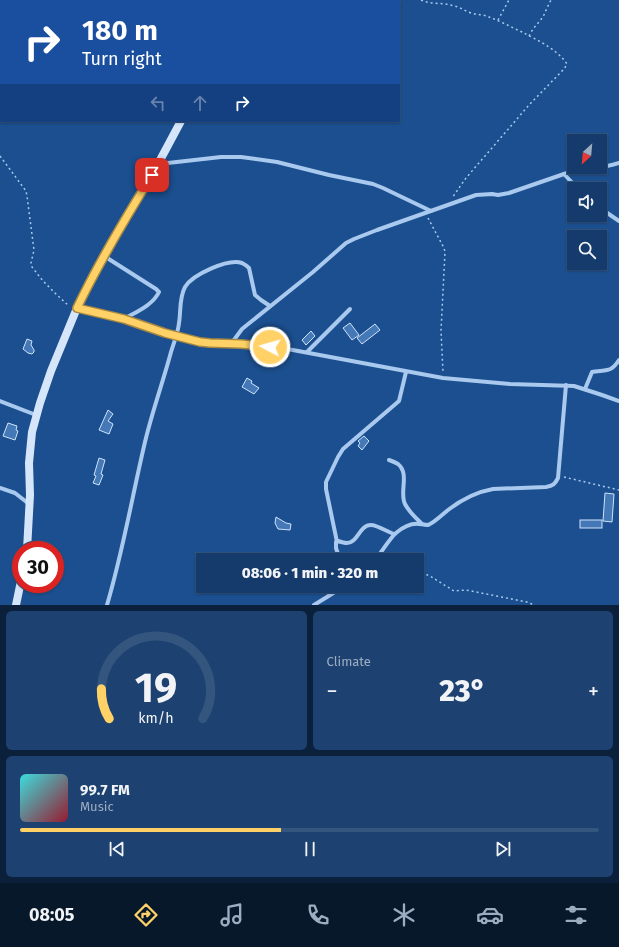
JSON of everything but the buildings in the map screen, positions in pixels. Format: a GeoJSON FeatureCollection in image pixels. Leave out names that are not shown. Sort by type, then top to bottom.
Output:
{"type":"FeatureCollection","features":[{"type":"Feature","properties":{"kind":"street"},"geometry":{"type":"LineString","coordinates":[[27,541],[29,463],[32,432],[36,415],[51,371],[76,309],[104,256],[158,164],[180,122]]}},
{"type":"Feature","properties":{"kind":"street"},"geometry":{"type":"LineString","coordinates":[[158,164],[221,157],[241,157],[277,162],[373,184],[431,211]]}},
{"type":"Feature","properties":{"kind":"street"},"geometry":{"type":"LineString","coordinates":[[607,166],[619,163]]}},
{"type":"Feature","properties":{"kind":"street"},"geometry":{"type":"LineString","coordinates":[[231,344],[239,333],[270,306],[314,272],[346,243],[354,238],[476,195],[498,195],[509,193],[567,173]]}},
{"type":"Feature","properties":{"kind":"street"},"geometry":{"type":"LineString","coordinates":[[564,174],[571,182]]}},
{"type":"Feature","properties":{"kind":"street"},"geometry":{"type":"LineString","coordinates":[[607,213],[619,221]]}},
{"type":"Feature","properties":{"kind":"street"},"geometry":{"type":"LineString","coordinates":[[104,256],[158,292],[147,306],[124,319]]}},
{"type":"Feature","properties":{"kind":"street"},"geometry":{"type":"LineString","coordinates":[[107,605],[116,577],[145,442],[180,322],[181,301],[186,286],[198,275],[215,267],[230,262],[242,263],[249,268],[256,295],[270,306]]}},
{"type":"Feature","properties":{"kind":"street"},"geometry":{"type":"LineString","coordinates":[[76,309],[124,319],[176,336],[210,343],[259,345],[308,352],[443,378],[510,384],[566,385],[585,389],[619,401]]}},
{"type":"Feature","properties":{"kind":"street"},"geometry":{"type":"LineString","coordinates":[[308,352],[350,309]]}},
{"type":"Feature","properties":{"kind":"street"},"geometry":{"type":"LineString","coordinates":[[585,389],[592,372],[608,370],[612,368],[619,360]]}},
{"type":"Feature","properties":{"kind":"street"},"geometry":{"type":"LineString","coordinates":[[338,553],[335,545],[337,542],[326,489],[326,482],[343,449],[399,401],[406,372]]}},
{"type":"Feature","properties":{"kind":"street"},"geometry":{"type":"LineString","coordinates":[[380,553],[394,534],[411,524],[426,525],[431,523],[462,500],[476,493],[493,489],[550,486],[556,482],[558,475],[566,385]]}},
{"type":"Feature","properties":{"kind":"street"},"geometry":{"type":"LineString","coordinates":[[0,401],[36,415]]}},
{"type":"Feature","properties":{"kind":"street"},"geometry":{"type":"LineString","coordinates":[[389,460],[398,464],[403,472],[403,494],[405,504],[422,524]]}},
{"type":"Feature","properties":{"kind":"street"},"geometry":{"type":"LineString","coordinates":[[0,488],[15,493],[29,504]]}},
{"type":"Feature","properties":{"kind":"street"},"geometry":{"type":"LineString","coordinates":[[337,542],[351,542],[364,527],[371,525],[394,534]]}},
{"type":"Feature","properties":{"kind":"street"},"geometry":{"type":"LineString","coordinates":[[16,605],[18,593]]}},
{"type":"Feature","properties":{"kind":"street"},"geometry":{"type":"LineString","coordinates":[[314,605],[333,593]]}},
{"type":"Feature","properties":{"kind":"path"},"geometry":{"type":"LineString","coordinates":[[421,0],[428,3],[455,6],[474,14],[487,16],[498,20],[550,48],[567,64],[529,104],[466,178],[448,205]]}},
{"type":"Feature","properties":{"kind":"path"},"geometry":{"type":"LineString","coordinates":[[498,20],[508,0]]}},
{"type":"Feature","properties":{"kind":"path"},"geometry":{"type":"LineString","coordinates":[[529,36],[543,17],[551,0]]}},
{"type":"Feature","properties":{"kind":"path"},"geometry":{"type":"LineString","coordinates":[[0,156],[26,191],[34,250],[31,263],[32,267],[57,295],[76,309]]}},
{"type":"Feature","properties":{"kind":"path"},"geometry":{"type":"LineString","coordinates":[[426,213],[445,252],[441,331],[443,378]]}},
{"type":"Feature","properties":{"kind":"path"},"geometry":{"type":"LineString","coordinates":[[558,475],[619,490]]}},
{"type":"Feature","properties":{"kind":"path"},"geometry":{"type":"LineString","coordinates":[[424,574],[454,591],[466,590],[527,602],[534,605]]}},
{"type":"Feature","properties":{"kind":"route"},"geometry":{"type":"LineString","coordinates":[[152,175],[124,220],[93,275],[77,308],[124,319],[165,333],[200,342],[259,345],[270,347]]}}]}
